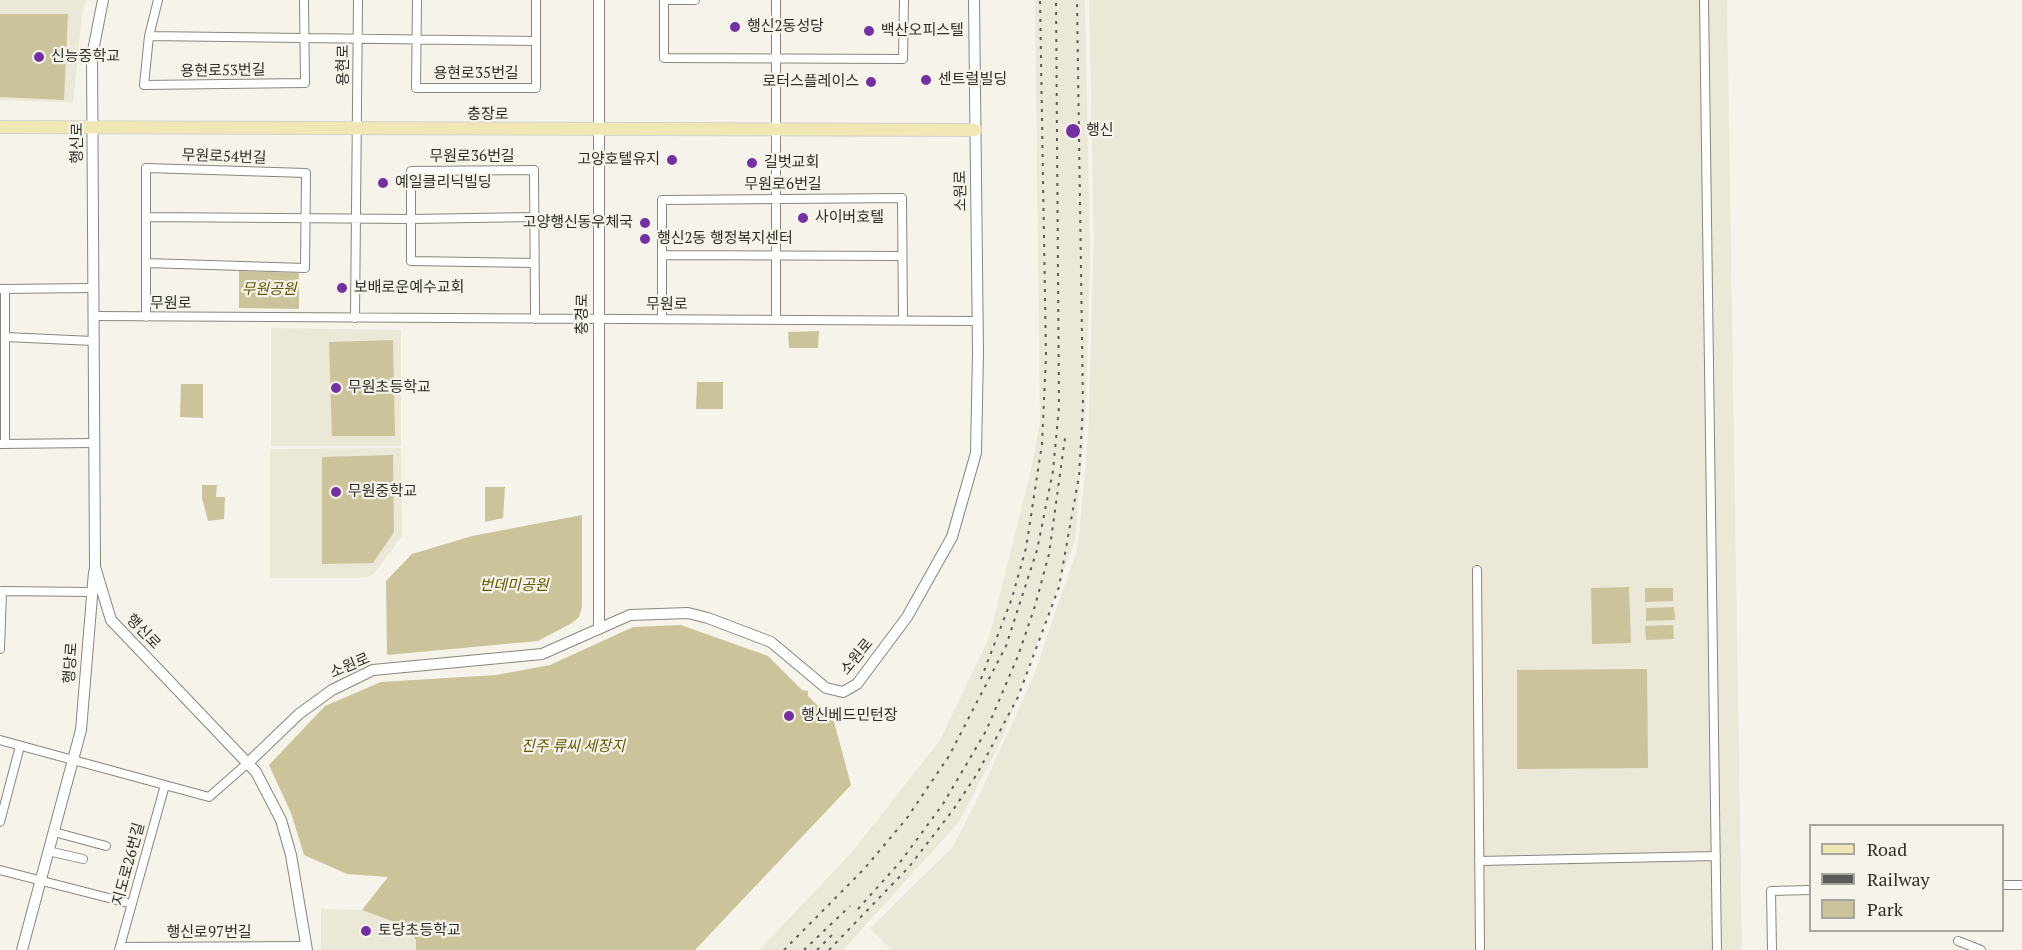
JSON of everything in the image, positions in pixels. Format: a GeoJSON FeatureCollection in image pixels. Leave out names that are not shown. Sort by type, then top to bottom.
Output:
{"type":"FeatureCollection","features":[{"type":"Feature","properties":{"kind":"main road","name":"행신로"},"geometry":{"type":"LineString","coordinates":[[103,0],[92,56],[95,567],[111,620],[249,762],[281,820],[291,855],[307,948]]}},
{"type":"Feature","properties":{"kind":"main road","name":"충경로"},"geometry":{"type":"LineString","coordinates":[[599,0],[599,629]]}},
{"type":"Feature","properties":{"kind":"main road","name":"소원로"},"geometry":{"type":"LineString","coordinates":[[249,762],[299,714],[332,690],[373,670],[542,654],[630,615],[688,613],[771,642],[826,688],[843,692],[851,689],[907,617],[952,537],[976,453],[978,321],[974,0]]}},
{"type":"Feature","properties":{"kind":"main road","name":"충장로"},"geometry":{"type":"LineString","coordinates":[[0,127],[357,130],[776,128],[975,130]]}},
{"type":"Feature","properties":{"kind":"main road","name":"행당로"},"geometry":{"type":"LineString","coordinates":[[22,950],[81,730],[91,592],[95,567]]}},
{"type":"Feature","properties":{"kind":"street","name":"용현로53번길"},"geometry":{"type":"LineString","coordinates":[[158,0],[149,36],[144,85],[305,83],[304,0]]}},
{"type":"Feature","properties":{"kind":"street","name":"용현로"},"geometry":{"type":"LineString","coordinates":[[357,130],[358,0]]}},
{"type":"Feature","properties":{"kind":"street","name":"용현로35번길"},"geometry":{"type":"LineString","coordinates":[[417,0],[416,88],[536,88],[536,0]]}},
{"type":"Feature","properties":{"kind":"street"},"geometry":{"type":"LineString","coordinates":[[695,0],[664,0],[664,58],[903,59],[904,0]]}},
{"type":"Feature","properties":{"kind":"street"},"geometry":{"type":"LineString","coordinates":[[776,0],[776,319]]}},
{"type":"Feature","properties":{"kind":"street"},"geometry":{"type":"LineString","coordinates":[[1704,0],[1717,950]]}},
{"type":"Feature","properties":{"kind":"street"},"geometry":{"type":"LineString","coordinates":[[149,36],[536,41]]}},
{"type":"Feature","properties":{"kind":"street"},"geometry":{"type":"LineString","coordinates":[[355,318],[357,130]]}},
{"type":"Feature","properties":{"kind":"street","name":"무원로54번길"},"geometry":{"type":"LineString","coordinates":[[146,263],[305,268],[306,172],[146,168],[146,217],[146,263],[146,317]]}},
{"type":"Feature","properties":{"kind":"street","name":"무원로36번길"},"geometry":{"type":"LineString","coordinates":[[534,263],[411,261],[411,171],[534,170],[535,319]]}},
{"type":"Feature","properties":{"kind":"street","name":"무원로6번길"},"geometry":{"type":"LineString","coordinates":[[662,319],[662,200],[902,198],[903,321]]}},
{"type":"Feature","properties":{"kind":"street"},"geometry":{"type":"LineString","coordinates":[[146,217],[412,219],[534,217]]}},
{"type":"Feature","properties":{"kind":"street"},"geometry":{"type":"LineString","coordinates":[[662,255],[902,256]]}},
{"type":"Feature","properties":{"kind":"street"},"geometry":{"type":"LineString","coordinates":[[93,288],[3,289],[5,337],[2,444],[93,444]]}},
{"type":"Feature","properties":{"kind":"street","name":"무원로"},"geometry":{"type":"LineString","coordinates":[[94,316],[535,319],[598,317],[978,321]]}},
{"type":"Feature","properties":{"kind":"street"},"geometry":{"type":"LineString","coordinates":[[5,337],[93,341]]}},
{"type":"Feature","properties":{"kind":"street"},"geometry":{"type":"LineString","coordinates":[[1477,570],[1480,950]]}},
{"type":"Feature","properties":{"kind":"street"},"geometry":{"type":"LineString","coordinates":[[0,649],[2,591],[91,592]]}},
{"type":"Feature","properties":{"kind":"street"},"geometry":{"type":"LineString","coordinates":[[0,740],[209,797],[249,762]]}},
{"type":"Feature","properties":{"kind":"street"},"geometry":{"type":"LineString","coordinates":[[0,822],[20,746]]}},
{"type":"Feature","properties":{"kind":"street","name":"지도로26번길"},"geometry":{"type":"LineString","coordinates":[[120,948],[165,785]]}},
{"type":"Feature","properties":{"kind":"street"},"geometry":{"type":"LineString","coordinates":[[54,832],[106,846]]}},
{"type":"Feature","properties":{"kind":"street"},"geometry":{"type":"LineString","coordinates":[[48,851],[83,860]]}},
{"type":"Feature","properties":{"kind":"street"},"geometry":{"type":"LineString","coordinates":[[1479,861],[1716,856]]}},
{"type":"Feature","properties":{"kind":"street"},"geometry":{"type":"LineString","coordinates":[[0,870],[132,903]]}},
{"type":"Feature","properties":{"kind":"street"},"geometry":{"type":"LineString","coordinates":[[2004,885],[2022,885]]}},
{"type":"Feature","properties":{"kind":"street"},"geometry":{"type":"LineString","coordinates":[[1772,950],[1771,891],[1809,890]]}},
{"type":"Feature","properties":{"kind":"street"},"geometry":{"type":"LineString","coordinates":[[1958,940],[1981,950]]}},
{"type":"Feature","properties":{"kind":"street","name":"행신로97번길"},"geometry":{"type":"LineString","coordinates":[[120,948],[307,948]]}},
{"type":"Feature","properties":{"kind":"shaded area","name":"신능중학교"},"geometry":{"type":"Polygon","coordinates":[[[0,0],[87,0],[82,14],[73,103],[0,100],[0,0]]]}},
{"type":"Feature","properties":{"kind":"shaded area"},"geometry":{"type":"Polygon","coordinates":[[[1035,0],[1085,0],[1090,256],[1086,408],[1075,540],[1003,737],[959,822],[843,950],[759,950],[852,852],[940,740],[989,638],[1031,470],[1040,422],[1035,0]]]}},
{"type":"Feature","properties":{"kind":"shaded area"},"geometry":{"type":"Polygon","coordinates":[[[1089,0],[1727,0],[1742,950],[891,950],[870,928],[952,848],[978,798],[1034,675],[1078,546],[1088,437],[1094,239],[1089,0]]]}},
{"type":"Feature","properties":{"kind":"shaded area","name":"무원초등학교"},"geometry":{"type":"Polygon","coordinates":[[[271,328],[401,330],[401,446],[271,446],[271,328]]]}},
{"type":"Feature","properties":{"kind":"shaded area","name":"무원중학교"},"geometry":{"type":"Polygon","coordinates":[[[401,448],[402,536],[373,575],[361,578],[270,578],[270,449],[401,448]]]}},
{"type":"Feature","properties":{"kind":"shaded area","name":"토당초등학교"},"geometry":{"type":"Polygon","coordinates":[[[321,909],[362,910],[408,927],[416,940],[416,950],[321,950],[321,909]]]}},
{"type":"Feature","properties":{"kind":"green space","name":"신능중학교"},"geometry":{"type":"Polygon","coordinates":[[[0,14],[68,14],[64,100],[0,97],[0,14]]]}},
{"type":"Feature","properties":{"kind":"green space","name":"무원공원"},"geometry":{"type":"Polygon","coordinates":[[[239,271],[299,273],[299,309],[239,308],[239,271]]]}},
{"type":"Feature","properties":{"kind":"green space"},"geometry":{"type":"Polygon","coordinates":[[[819,331],[818,348],[789,348],[788,332],[819,331]]]}},
{"type":"Feature","properties":{"kind":"green space"},"geometry":{"type":"Polygon","coordinates":[[[393,340],[395,436],[332,436],[329,342],[393,340]]]}},
{"type":"Feature","properties":{"kind":"green space"},"geometry":{"type":"Polygon","coordinates":[[[697,382],[723,382],[723,409],[696,409],[697,382]]]}},
{"type":"Feature","properties":{"kind":"green space"},"geometry":{"type":"Polygon","coordinates":[[[181,384],[203,384],[203,418],[180,417],[181,384]]]}},
{"type":"Feature","properties":{"kind":"green space"},"geometry":{"type":"Polygon","coordinates":[[[393,455],[394,532],[373,563],[322,564],[322,457],[393,455]]]}},
{"type":"Feature","properties":{"kind":"green space"},"geometry":{"type":"Polygon","coordinates":[[[202,485],[217,485],[216,497],[225,497],[224,519],[208,521],[202,498],[202,485]]]}},
{"type":"Feature","properties":{"kind":"green space"},"geometry":{"type":"Polygon","coordinates":[[[485,487],[505,487],[503,518],[485,522],[485,487]]]}},
{"type":"Feature","properties":{"kind":"green space","name":"번데미공원"},"geometry":{"type":"Polygon","coordinates":[[[582,515],[582,607],[579,617],[572,623],[538,641],[387,655],[386,581],[412,554],[472,536],[582,515]]]}},
{"type":"Feature","properties":{"kind":"green space"},"geometry":{"type":"Polygon","coordinates":[[[1629,587],[1631,643],[1592,644],[1591,588],[1629,587]]]}},
{"type":"Feature","properties":{"kind":"green space"},"geometry":{"type":"Polygon","coordinates":[[[1645,588],[1673,588],[1673,601],[1645,602],[1645,588]]]}},
{"type":"Feature","properties":{"kind":"green space"},"geometry":{"type":"Polygon","coordinates":[[[1674,607],[1675,620],[1646,621],[1646,608],[1674,607]]]}},
{"type":"Feature","properties":{"kind":"green space","name":"진주 류씨 세장지"},"geometry":{"type":"Polygon","coordinates":[[[681,625],[768,656],[802,690],[808,691],[808,696],[834,722],[851,785],[695,950],[416,950],[416,940],[408,927],[362,910],[388,877],[347,874],[304,855],[291,813],[269,765],[325,706],[381,682],[496,675],[550,665],[633,627],[681,625]]]}},
{"type":"Feature","properties":{"kind":"green space"},"geometry":{"type":"Polygon","coordinates":[[[1673,625],[1674,639],[1646,640],[1645,626],[1673,625]]]}},
{"type":"Feature","properties":{"kind":"green space"},"geometry":{"type":"Polygon","coordinates":[[[1647,669],[1648,768],[1517,769],[1517,670],[1647,669]]]}},
{"type":"Feature","properties":{"kind":"railway"},"geometry":{"type":"LineString","coordinates":[[981,679],[1012,598],[1026,548],[1042,444],[1046,356],[1040,0]]}},
{"type":"Feature","properties":{"kind":"railway"},"geometry":{"type":"LineString","coordinates":[[784,950],[865,868],[907,818],[949,756],[1006,646],[1037,550],[1053,471],[1059,407],[1056,0]]}},
{"type":"Feature","properties":{"kind":"railway"},"geometry":{"type":"LineString","coordinates":[[829,950],[909,867],[953,810],[977,774],[1018,697],[1059,587],[1079,476],[1083,406],[1077,0]]}},
{"type":"Feature","properties":{"kind":"railway"},"geometry":{"type":"LineString","coordinates":[[858,909],[901,861],[943,804],[986,731],[1018,656],[1035,606],[1049,554],[1065,438]]}},
{"type":"Feature","properties":{"kind":"railway"},"geometry":{"type":"LineString","coordinates":[[804,950],[850,906]]}},
{"type":"Feature","properties":{"kind":"railway"},"geometry":{"type":"LineString","coordinates":[[817,950],[833,934]]}},
{"type":"Feature","properties":{"kind":"place","name":"행신2동성당"},"geometry":{"type":"Point","coordinates":[735,27]}},
{"type":"Feature","properties":{"kind":"place","name":"백산오피스텔"},"geometry":{"type":"Point","coordinates":[869,31]}},
{"type":"Feature","properties":{"kind":"place","name":"신능중학교"},"geometry":{"type":"Point","coordinates":[39,57]}},
{"type":"Feature","properties":{"kind":"place","name":"센트럴빌딩"},"geometry":{"type":"Point","coordinates":[926,80]}},
{"type":"Feature","properties":{"kind":"place","name":"로터스플레이스"},"geometry":{"type":"Point","coordinates":[871,82]}},
{"type":"Feature","properties":{"kind":"place","name":"행신"},"geometry":{"type":"Point","coordinates":[1073,131]}},
{"type":"Feature","properties":{"kind":"place","name":"고양호텔유지"},"geometry":{"type":"Point","coordinates":[672,160]}},
{"type":"Feature","properties":{"kind":"place","name":"길벗교회"},"geometry":{"type":"Point","coordinates":[752,163]}},
{"type":"Feature","properties":{"kind":"place","name":"예일클리닉빌딩"},"geometry":{"type":"Point","coordinates":[383,183]}},
{"type":"Feature","properties":{"kind":"place","name":"사이버호텔"},"geometry":{"type":"Point","coordinates":[803,218]}},
{"type":"Feature","properties":{"kind":"place","name":"고양행신동우체국"},"geometry":{"type":"Point","coordinates":[645,223]}},
{"type":"Feature","properties":{"kind":"place","name":"행신2동 행정복지센터"},"geometry":{"type":"Point","coordinates":[645,239]}},
{"type":"Feature","properties":{"kind":"place","name":"보배로운예수교회"},"geometry":{"type":"Point","coordinates":[342,288]}},
{"type":"Feature","properties":{"kind":"place","name":"무원초등학교"},"geometry":{"type":"Point","coordinates":[336,388]}},
{"type":"Feature","properties":{"kind":"place","name":"무원중학교"},"geometry":{"type":"Point","coordinates":[336,492]}},
{"type":"Feature","properties":{"kind":"place","name":"행신베드민턴장"},"geometry":{"type":"Point","coordinates":[789,716]}},
{"type":"Feature","properties":{"kind":"place","name":"토당초등학교"},"geometry":{"type":"Point","coordinates":[366,931]}}]}
